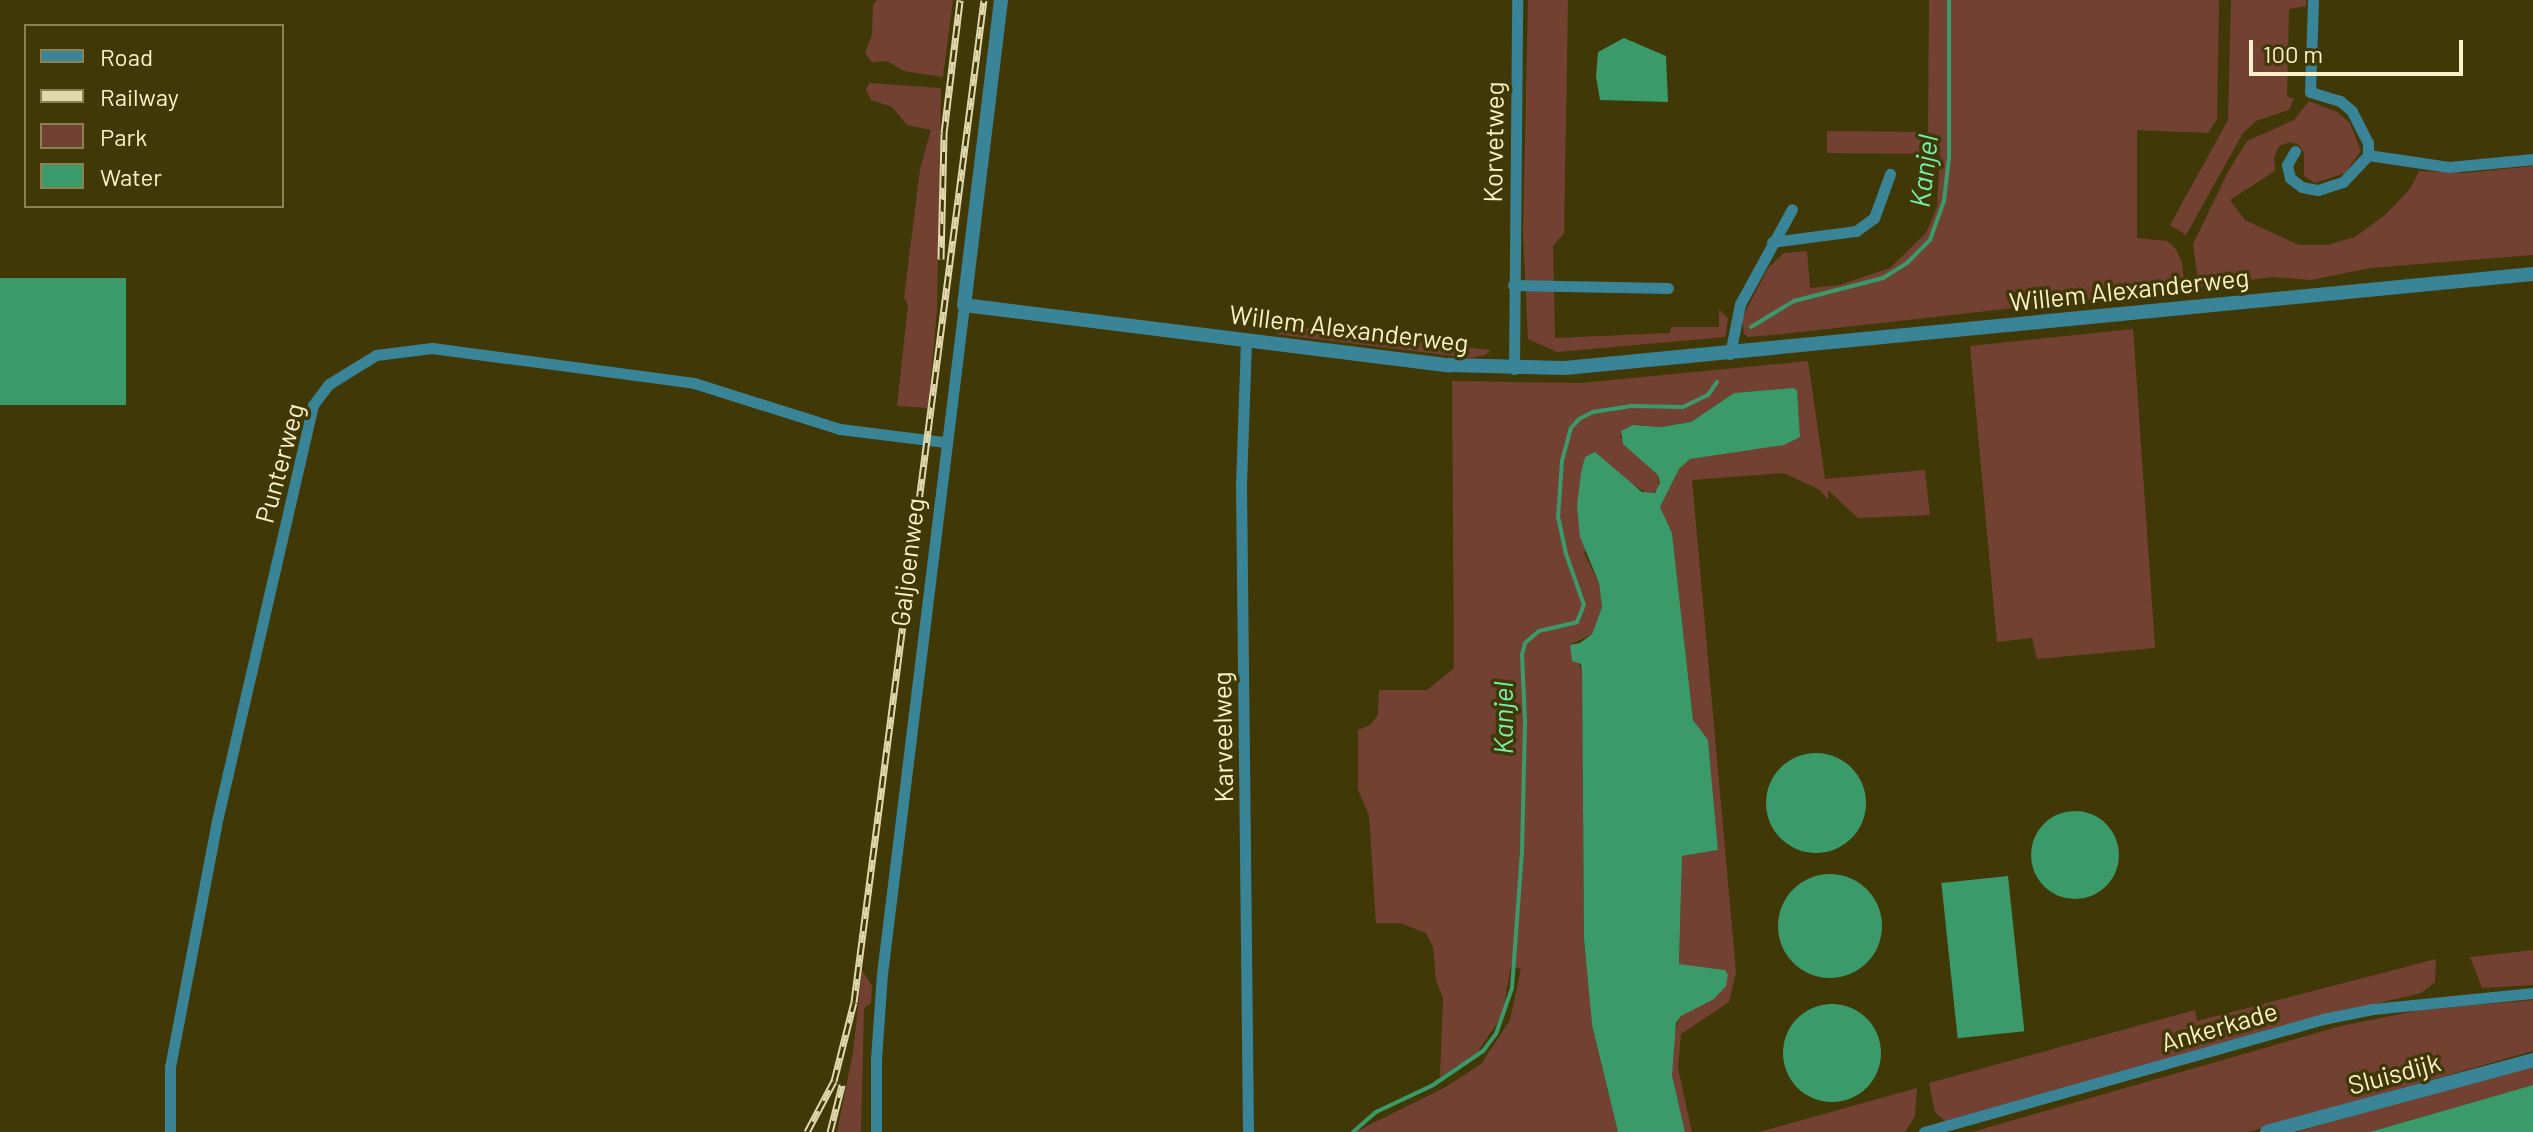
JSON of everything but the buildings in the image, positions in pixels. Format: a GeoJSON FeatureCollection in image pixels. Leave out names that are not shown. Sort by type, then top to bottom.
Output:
{"type":"FeatureCollection","features":[{"type":"Feature","properties":{"kind":"street","name":"Galjoenweg"},"geometry":{"type":"LineString","coordinates":[[876,1132],[876,1059],[883,963],[1001,0]]}},
{"type":"Feature","properties":{"kind":"street","name":"Korvetweg"},"geometry":{"type":"LineString","coordinates":[[1514,369],[1517,0]]}},
{"type":"Feature","properties":{"kind":"street"},"geometry":{"type":"LineString","coordinates":[[2295,151],[2287,165],[2290,178],[2302,187],[2318,190],[2335,186],[2352,176],[2368,155],[2368,143],[2352,111],[2340,101],[2310,92],[2313,0]]}},
{"type":"Feature","properties":{"kind":"street"},"geometry":{"type":"LineString","coordinates":[[2368,155],[2449,167],[2533,159]]}},
{"type":"Feature","properties":{"kind":"street"},"geometry":{"type":"LineString","coordinates":[[1772,242],[1856,231],[1874,218],[1890,174]]}},
{"type":"Feature","properties":{"kind":"street"},"geometry":{"type":"LineString","coordinates":[[1730,354],[1740,304],[1792,209]]}},
{"type":"Feature","properties":{"kind":"street","name":"Willem Alexanderweg"},"geometry":{"type":"LineString","coordinates":[[964,305],[1449,365],[1514,369],[1619,365],[2533,274]]}},
{"type":"Feature","properties":{"kind":"street"},"geometry":{"type":"LineString","coordinates":[[1513,285],[1668,288]]}},
{"type":"Feature","properties":{"kind":"street","name":"Karveelweg"},"geometry":{"type":"LineString","coordinates":[[1246,341],[1241,484],[1248,1132]]}},
{"type":"Feature","properties":{"kind":"street","name":"Punterweg"},"geometry":{"type":"LineString","coordinates":[[170,1132],[170,1067],[216,825],[313,405],[329,384],[376,355],[432,348],[681,381],[840,429],[945,442]]}},
{"type":"Feature","properties":{"kind":"street","name":"Ankerkade"},"geometry":{"type":"LineString","coordinates":[[1924,1132],[2323,1019],[2373,1009],[2533,993]]}},
{"type":"Feature","properties":{"kind":"street","name":"Sluisdijk"},"geometry":{"type":"LineString","coordinates":[[2267,1132],[2533,1060]]}},
{"type":"Feature","properties":{"kind":"green space"},"geometry":{"type":"Polygon","coordinates":[[[877,0],[953,0],[943,77],[904,71],[887,61],[872,62],[865,53],[872,35],[873,5],[877,0]]]}},
{"type":"Feature","properties":{"kind":"green space"},"geometry":{"type":"Polygon","coordinates":[[[1528,0],[1568,0],[1564,233],[1553,246],[1555,338],[1670,333],[1671,327],[1719,327],[1719,309],[1728,319],[1725,337],[1557,352],[1528,339],[1523,231],[1528,0]]]}},
{"type":"Feature","properties":{"kind":"green space"},"geometry":{"type":"Polygon","coordinates":[[[1929,0],[2219,0],[2217,119],[2208,133],[2137,130],[2137,238],[2167,241],[2176,249],[2182,263],[2185,289],[1773,335],[1748,337],[1744,334],[1742,318],[1768,268],[1784,253],[1807,251],[1810,288],[1839,285],[1890,268],[1926,233],[1937,207],[1940,154],[1827,153],[1827,131],[1928,132],[1929,0]]]}},
{"type":"Feature","properties":{"kind":"green space"},"geometry":{"type":"Polygon","coordinates":[[[2231,0],[2306,0],[2306,6],[2289,9],[2287,97],[2294,98],[2289,110],[2256,121],[2243,133],[2186,235],[2170,225],[2228,120],[2231,0]]]}},
{"type":"Feature","properties":{"kind":"green space"},"geometry":{"type":"Polygon","coordinates":[[[869,83],[941,88],[937,310],[928,408],[897,406],[908,305],[904,297],[920,169],[931,130],[907,125],[892,107],[871,100],[866,90],[869,83]]]}},
{"type":"Feature","properties":{"kind":"green space"},"geometry":{"type":"Polygon","coordinates":[[[2309,101],[2337,112],[2350,123],[2361,151],[2345,173],[2315,183],[2304,176],[2304,153],[2299,145],[2290,142],[2279,146],[2274,158],[2275,171],[2230,200],[2245,220],[2299,245],[2327,245],[2355,237],[2385,215],[2410,189],[2419,171],[2465,173],[2533,166],[2533,255],[2370,268],[2311,280],[2272,277],[2199,287],[2193,244],[2228,172],[2247,141],[2294,120],[2309,101]]]}},
{"type":"Feature","properties":{"kind":"green space"},"geometry":{"type":"Polygon","coordinates":[[[1302,327],[1491,350],[1485,355],[1470,358],[1275,334],[1302,327]]]}},
{"type":"Feature","properties":{"kind":"green space"},"geometry":{"type":"Polygon","coordinates":[[[2133,329],[2155,648],[2037,659],[2032,638],[1997,642],[1970,346],[2133,329]]]}},
{"type":"Feature","properties":{"kind":"green space"},"geometry":{"type":"Polygon","coordinates":[[[1808,361],[1825,479],[1925,470],[1930,515],[1858,518],[1828,490],[1828,500],[1820,490],[1784,473],[1692,480],[1736,972],[1729,1002],[1681,1034],[1678,1068],[1692,1132],[1685,1132],[1672,1075],[1672,1042],[1680,1016],[1695,1007],[1725,970],[1679,965],[1682,856],[1718,850],[1708,741],[1693,720],[1672,533],[1660,507],[1679,469],[1690,459],[1800,437],[1797,390],[1793,388],[1734,393],[1691,422],[1661,427],[1640,425],[1622,431],[1620,437],[1658,475],[1659,490],[1648,494],[1627,480],[1584,553],[1599,583],[1602,607],[1592,634],[1570,645],[1582,671],[1584,939],[1592,1025],[1618,1132],[1355,1132],[1444,1088],[1481,1064],[1510,1020],[1521,969],[1511,966],[1502,1016],[1477,1053],[1440,1077],[1443,998],[1436,980],[1433,947],[1426,933],[1400,923],[1376,923],[1369,815],[1358,790],[1358,730],[1370,725],[1378,715],[1379,690],[1427,690],[1454,668],[1452,381],[1580,383],[1808,361]]]}},
{"type":"Feature","properties":{"kind":"green space"},"geometry":{"type":"Polygon","coordinates":[[[2533,950],[2533,985],[2482,988],[2470,957],[2533,950]]]}},
{"type":"Feature","properties":{"kind":"green space"},"geometry":{"type":"Polygon","coordinates":[[[2436,959],[2435,982],[2421,993],[2316,1018],[1947,1123],[1935,1112],[1929,1083],[2195,1010],[2197,1021],[2436,959]]]}},
{"type":"Feature","properties":{"kind":"green space"},"geometry":{"type":"Polygon","coordinates":[[[862,970],[872,986],[871,1003],[864,1008],[861,1132],[837,1132],[853,1052],[862,970]]]}},
{"type":"Feature","properties":{"kind":"green space"},"geometry":{"type":"Polygon","coordinates":[[[2533,1000],[2533,1051],[2248,1132],[1972,1132],[2341,1026],[2420,1010],[2533,1000]]]}},
{"type":"Feature","properties":{"kind":"green space"},"geometry":{"type":"Polygon","coordinates":[[[2533,1065],[2533,1085],[2370,1132],[2296,1132],[2533,1065]]]}},
{"type":"Feature","properties":{"kind":"green space"},"geometry":{"type":"Polygon","coordinates":[[[1917,1088],[1915,1116],[1905,1132],[1759,1132],[1917,1088]]]}},
{"type":"Feature","properties":{"kind":"water"},"geometry":{"type":"Polygon","coordinates":[[[1624,38],[1666,56],[1668,102],[1600,100],[1596,77],[1598,52],[1624,38]]]}},
{"type":"Feature","properties":{"kind":"water"},"geometry":{"type":"Polygon","coordinates":[[[0,278],[126,278],[126,405],[0,405],[0,278]]]}},
{"type":"Feature","properties":{"kind":"water"},"geometry":{"type":"Polygon","coordinates":[[[1797,390],[1800,437],[1784,445],[1690,459],[1679,469],[1660,507],[1672,533],[1693,720],[1708,740],[1718,850],[1682,856],[1679,964],[1725,970],[1728,975],[1726,986],[1714,999],[1681,1016],[1676,1023],[1672,1075],[1685,1132],[1618,1132],[1592,1025],[1584,939],[1582,671],[1581,664],[1572,661],[1570,645],[1580,643],[1592,634],[1602,607],[1599,583],[1580,537],[1577,506],[1581,473],[1585,457],[1595,452],[1642,492],[1655,493],[1660,483],[1658,475],[1623,444],[1621,431],[1633,425],[1661,427],[1691,422],[1734,393],[1797,390]]]}},
{"type":"Feature","properties":{"kind":"water"},"geometry":{"type":"Polygon","coordinates":[[[1816,753],[1835,756],[1852,767],[1863,784],[1866,803],[1863,822],[1852,839],[1835,850],[1816,853],[1797,850],[1780,839],[1769,822],[1766,803],[1769,784],[1780,767],[1797,756],[1816,753]]]}},
{"type":"Feature","properties":{"kind":"water"},"geometry":{"type":"Polygon","coordinates":[[[2075,811],[2100,818],[2112,830],[2119,855],[2112,880],[2100,892],[2075,899],[2050,892],[2038,880],[2031,855],[2038,830],[2050,818],[2075,811]]]}},
{"type":"Feature","properties":{"kind":"water"},"geometry":{"type":"Polygon","coordinates":[[[1830,874],[1850,878],[1867,889],[1878,906],[1882,926],[1878,946],[1867,963],[1850,974],[1830,978],[1810,974],[1793,963],[1782,946],[1778,926],[1782,906],[1793,889],[1810,878],[1830,874]]]}},
{"type":"Feature","properties":{"kind":"water"},"geometry":{"type":"Polygon","coordinates":[[[2008,876],[2024,1031],[1958,1038],[1941,883],[2008,876]]]}},
{"type":"Feature","properties":{"kind":"water"},"geometry":{"type":"Polygon","coordinates":[[[1832,1004],[1851,1007],[1867,1018],[1878,1034],[1881,1053],[1878,1072],[1867,1088],[1851,1099],[1832,1102],[1813,1099],[1797,1088],[1786,1072],[1783,1053],[1786,1034],[1797,1018],[1813,1007],[1832,1004]]]}},
{"type":"Feature","properties":{"kind":"water"},"geometry":{"type":"Polygon","coordinates":[[[2533,1085],[2533,1132],[2370,1132],[2533,1085]]]}},
{"type":"Feature","properties":{"kind":"waterway","name":"Kanjel"},"geometry":{"type":"LineString","coordinates":[[1751,327],[1794,301],[1883,278],[1907,263],[1930,240],[1944,201],[1949,158],[1949,0]]}},
{"type":"Feature","properties":{"kind":"waterway","name":"Kanjel"},"geometry":{"type":"LineString","coordinates":[[1353,1132],[1376,1112],[1433,1085],[1483,1051],[1496,1034],[1512,988],[1522,853],[1525,721],[1522,655],[1525,643],[1539,631],[1577,622],[1584,605],[1566,554],[1558,517],[1562,461],[1571,428],[1579,419],[1593,412],[1630,406],[1683,407],[1708,395],[1717,382]]}},
{"type":"Feature","properties":{"kind":"railway"},"geometry":{"type":"LineString","coordinates":[[941,259],[944,133],[960,0]]}},
{"type":"Feature","properties":{"kind":"railway"},"geometry":{"type":"LineString","coordinates":[[807,1132],[834,1081],[854,1002],[984,0]]}},
{"type":"Feature","properties":{"kind":"railway"},"geometry":{"type":"LineString","coordinates":[[830,1132],[842,1085]]}}]}
